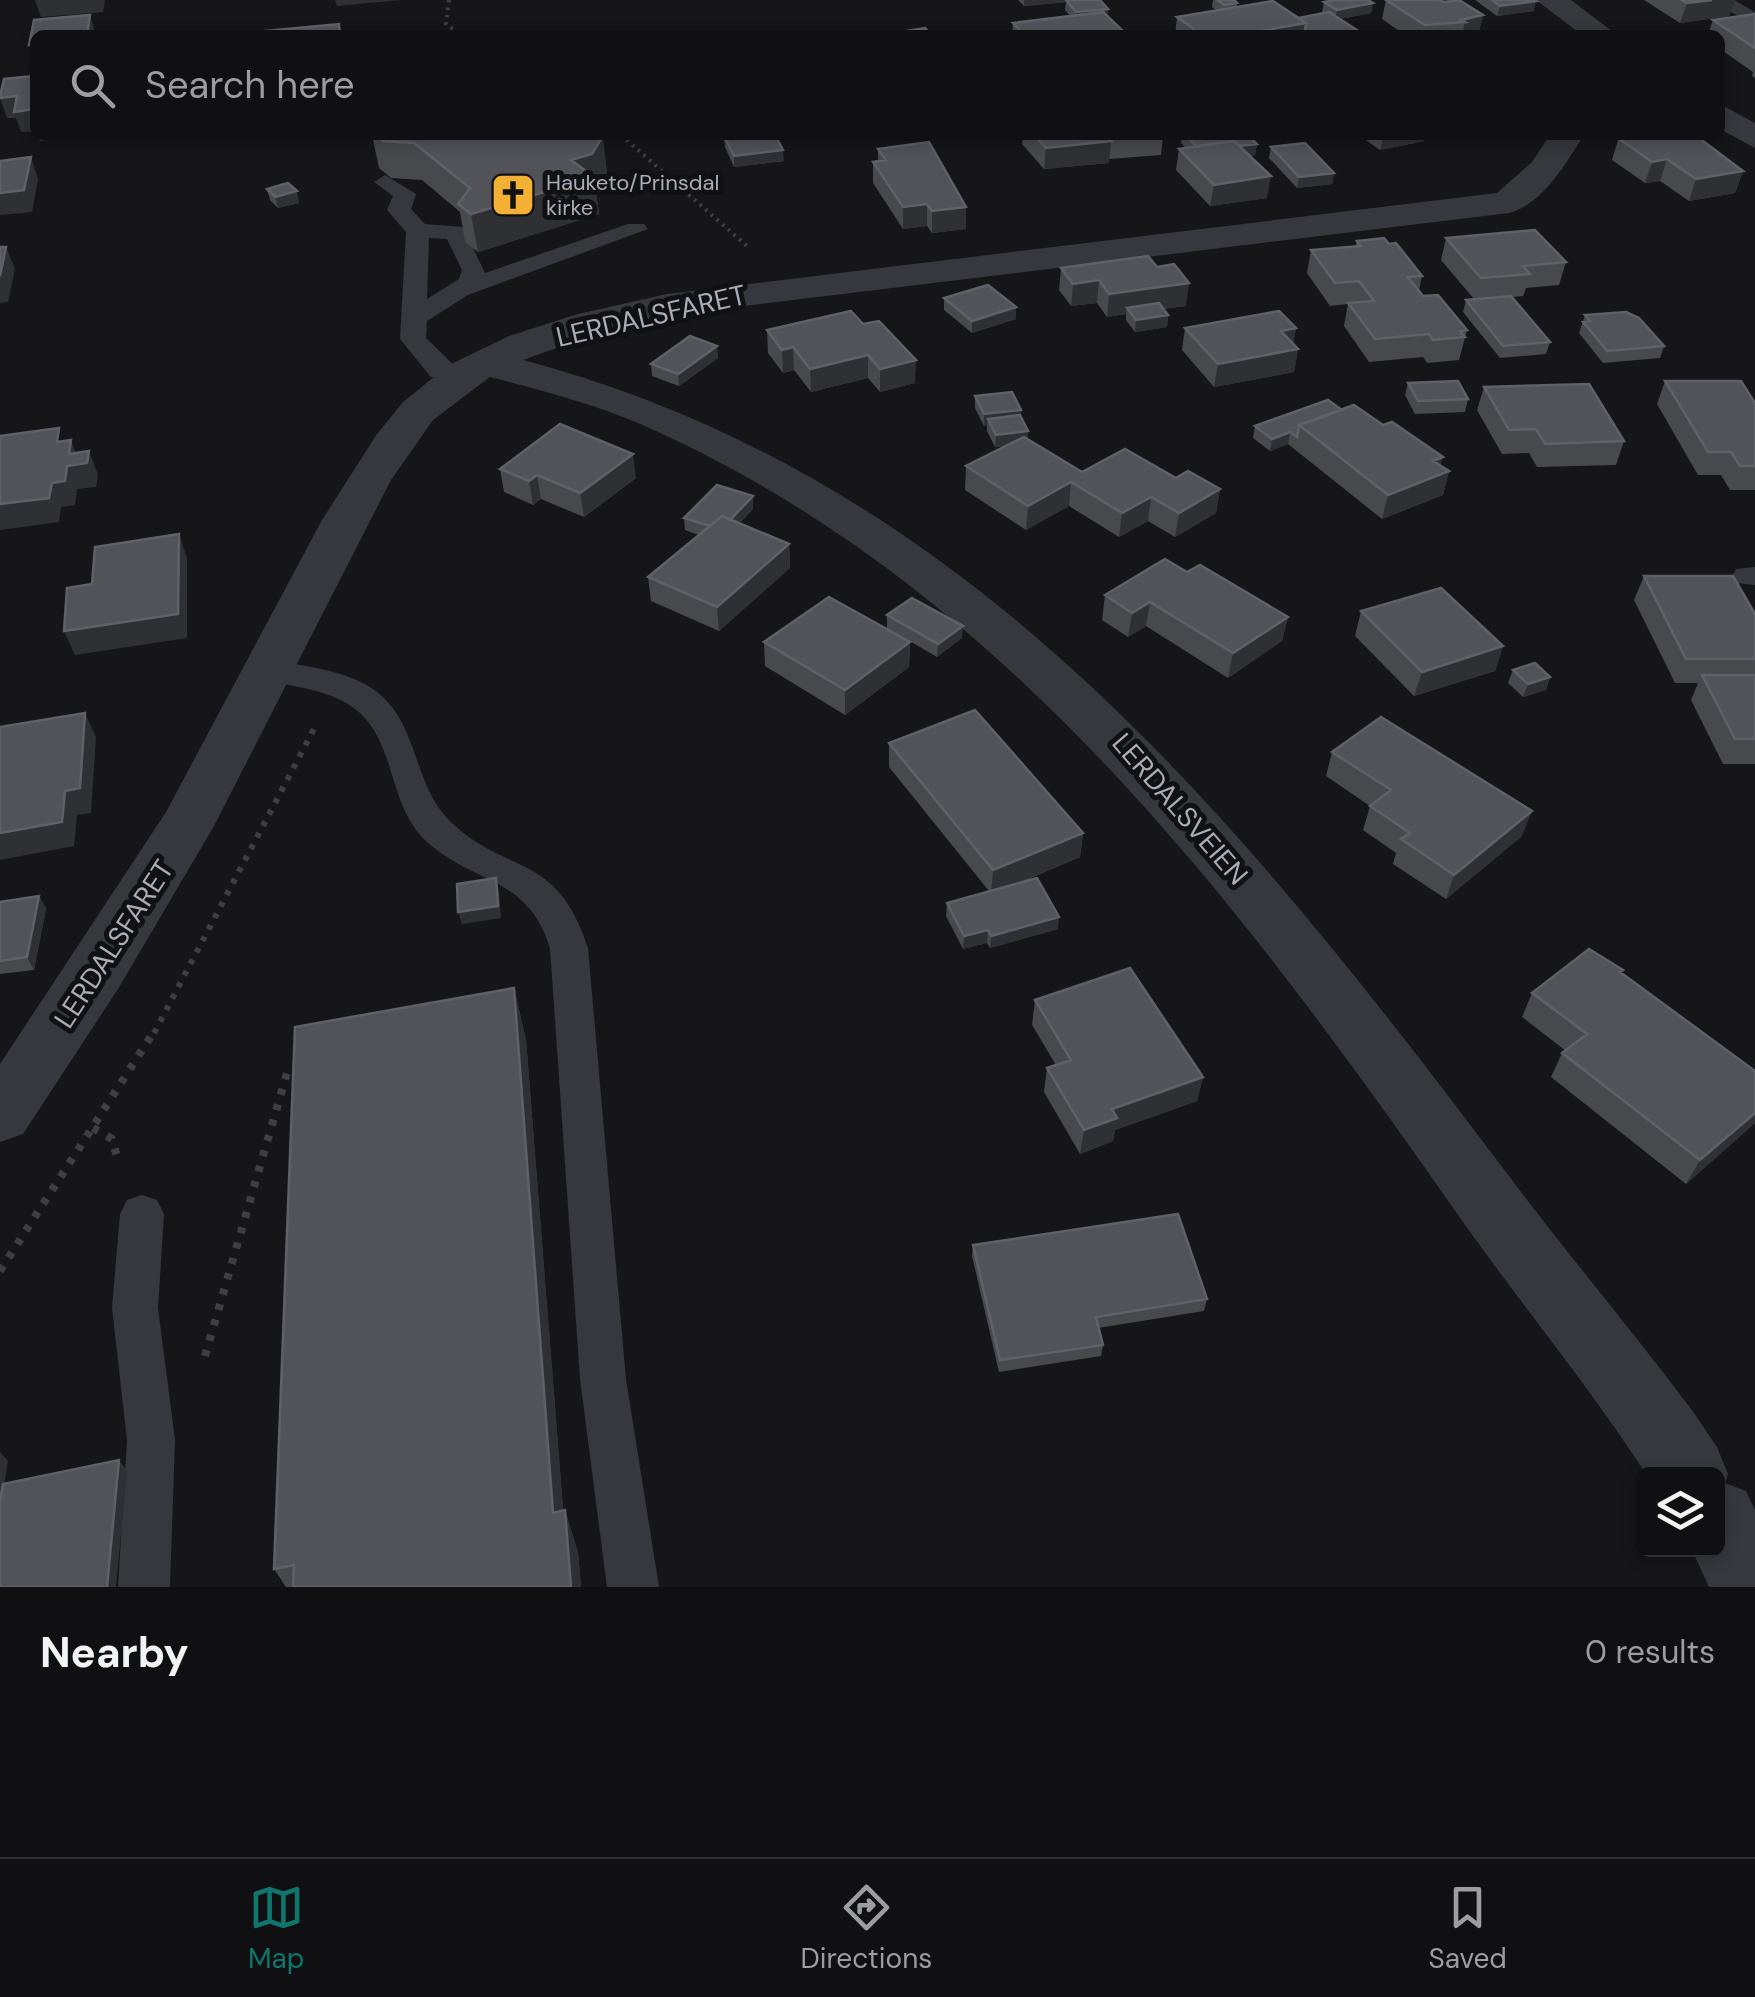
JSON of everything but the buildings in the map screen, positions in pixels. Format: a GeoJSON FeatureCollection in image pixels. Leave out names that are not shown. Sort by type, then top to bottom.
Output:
{"type":"FeatureCollection","features":[{"type":"Feature","properties":{"kind":"street"},"geometry":{"type":"LineString","coordinates":[[1551,0],[1595,30]]}},
{"type":"Feature","properties":{"kind":"street"},"geometry":{"type":"LineString","coordinates":[[1725,117],[1755,138]]}},
{"type":"Feature","properties":{"kind":"street","name":"LERDALSFARET"},"geometry":{"type":"LineString","coordinates":[[0,1116],[151,887],[271,671],[353,510],[400,433],[422,406],[471,371],[600,321],[767,290],[1494,205],[1518,196],[1563,140]]}},
{"type":"Feature","properties":{"kind":"street","name":"LERDALSVEIEN"},"geometry":{"type":"LineString","coordinates":[[471,371],[653,414],[756,465],[941,581],[1053,674],[1141,761],[1342,998],[1561,1304],[1658,1424],[1686,1467]]}},
{"type":"Feature","properties":{"kind":"street"},"geometry":{"type":"LineString","coordinates":[[1725,1534],[1750,1587]]}},
{"type":"Feature","properties":{"kind":"lane"},"geometry":{"type":"LineString","coordinates":[[1720,0],[1755,20]]}},
{"type":"Feature","properties":{"kind":"lane"},"geometry":{"type":"LineString","coordinates":[[385,182],[405,194],[399,210],[418,230],[456,232],[474,270],[474,276],[462,289]]}},
{"type":"Feature","properties":{"kind":"lane"},"geometry":{"type":"LineString","coordinates":[[414,318],[462,289],[636,229]]}},
{"type":"Feature","properties":{"kind":"lane"},"geometry":{"type":"LineString","coordinates":[[418,230],[413,340],[439,370],[471,371]]}},
{"type":"Feature","properties":{"kind":"lane"},"geometry":{"type":"LineString","coordinates":[[271,671],[359,695],[378,711],[392,735],[420,807],[438,831],[536,885],[559,913],[565,929],[604,1379],[632,1587]]}},
{"type":"Feature","properties":{"kind":"lane"},"geometry":{"type":"LineString","coordinates":[[142,1214],[135,1308],[150,1440],[144,1587]]}},
{"type":"Feature","properties":{"kind":"path"},"geometry":{"type":"LineString","coordinates":[[449,0],[446,24],[455,30]]}},
{"type":"Feature","properties":{"kind":"path"},"geometry":{"type":"LineString","coordinates":[[627,140],[742,240],[755,257],[767,290]]}},
{"type":"Feature","properties":{"kind":"path"},"geometry":{"type":"LineString","coordinates":[[0,1271],[171,1006],[274,813],[334,686]]}},
{"type":"Feature","properties":{"kind":"path"},"geometry":{"type":"LineString","coordinates":[[203,1362],[287,1073],[294,1066],[310,1063]]}},
{"type":"Feature","properties":{"kind":"place","name":"Hauketo/Prinsdal kirke"},"geometry":{"type":"Point","coordinates":[513,195]}}]}
